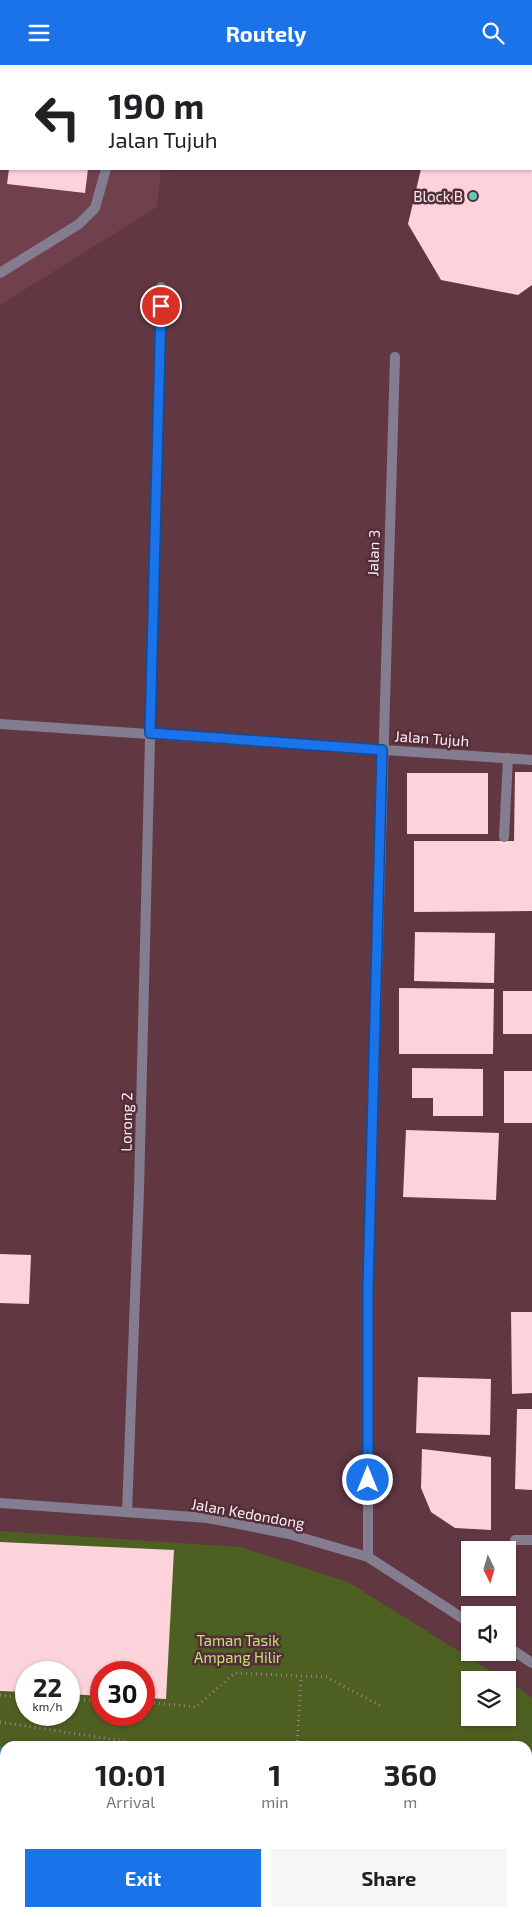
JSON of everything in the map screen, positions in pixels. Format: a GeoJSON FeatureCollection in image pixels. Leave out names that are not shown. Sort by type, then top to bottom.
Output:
{"type":"FeatureCollection","features":[{"type":"Feature","properties":{"kind":"street"},"geometry":{"type":"LineString","coordinates":[[0,273],[79,224],[95,208],[106,170]]}},
{"type":"Feature","properties":{"kind":"street","name":"Lorong 2"},"geometry":{"type":"LineString","coordinates":[[126,1512],[139,1191],[161,287]]}},
{"type":"Feature","properties":{"kind":"street","name":"Jalan 3"},"geometry":{"type":"LineString","coordinates":[[368,1557],[368,1288],[382,750],[395,357]]}},
{"type":"Feature","properties":{"kind":"street","name":"Jalan Tujuh"},"geometry":{"type":"LineString","coordinates":[[0,724],[532,760]]}},
{"type":"Feature","properties":{"kind":"street"},"geometry":{"type":"LineString","coordinates":[[504,837],[508,758]]}},
{"type":"Feature","properties":{"kind":"street","name":"Jalan Kedondong"},"geometry":{"type":"LineString","coordinates":[[0,1503],[208,1518],[290,1533],[368,1557],[461,1617]]}},
{"type":"Feature","properties":{"kind":"street"},"geometry":{"type":"LineString","coordinates":[[515,1540],[532,1540]]}},
{"type":"Feature","properties":{"kind":"street"},"geometry":{"type":"LineString","coordinates":[[516,1652],[532,1663]]}},
{"type":"Feature","properties":{"kind":"path"},"geometry":{"type":"LineString","coordinates":[[155,1703],[196,1707],[235,1673],[326,1677],[383,1707]]}},
{"type":"Feature","properties":{"kind":"path"},"geometry":{"type":"LineString","coordinates":[[297,1741],[301,1677]]}},
{"type":"Feature","properties":{"kind":"path"},"geometry":{"type":"LineString","coordinates":[[0,1695],[15,1697]]}},
{"type":"Feature","properties":{"kind":"path"},"geometry":{"type":"LineString","coordinates":[[0,1722],[123,1741]]}},
{"type":"Feature","properties":{"kind":"shaded area"},"geometry":{"type":"Polygon","coordinates":[[[0,170],[161,170],[157,207],[0,305],[0,170]]]}},
{"type":"Feature","properties":{"kind":"green space","name":"Taman Tasik Ampang Hilir"},"geometry":{"type":"Polygon","coordinates":[[[0,1531],[240,1547],[348,1582],[461,1653],[461,1661],[475,1661],[491,1671],[461,1671],[461,1726],[516,1726],[516,1687],[532,1698],[532,1741],[0,1741],[0,1531]]]}},
{"type":"Feature","properties":{"kind":"building"},"geometry":{"type":"Polygon","coordinates":[[[9,170],[88,170],[85,193],[7,184],[9,170]]]}},
{"type":"Feature","properties":{"kind":"building","name":"Block B"},"geometry":{"type":"Polygon","coordinates":[[[421,170],[532,170],[532,285],[518,295],[441,280],[408,224],[421,170]]]}},
{"type":"Feature","properties":{"kind":"building"},"geometry":{"type":"Polygon","coordinates":[[[515,772],[532,772],[532,911],[414,912],[414,841],[514,841],[515,772]]]}},
{"type":"Feature","properties":{"kind":"building"},"geometry":{"type":"Polygon","coordinates":[[[407,773],[488,773],[488,834],[407,834],[407,773]]]}},
{"type":"Feature","properties":{"kind":"building"},"geometry":{"type":"Polygon","coordinates":[[[415,932],[495,933],[494,983],[414,981],[415,932]]]}},
{"type":"Feature","properties":{"kind":"building"},"geometry":{"type":"Polygon","coordinates":[[[399,988],[494,989],[493,1054],[399,1054],[399,988]]]}},
{"type":"Feature","properties":{"kind":"building"},"geometry":{"type":"Polygon","coordinates":[[[503,991],[532,991],[532,1034],[503,1034],[503,991]]]}},
{"type":"Feature","properties":{"kind":"building"},"geometry":{"type":"Polygon","coordinates":[[[412,1068],[483,1069],[483,1116],[433,1116],[433,1098],[412,1098],[412,1068]]]}},
{"type":"Feature","properties":{"kind":"building"},"geometry":{"type":"Polygon","coordinates":[[[504,1071],[532,1071],[532,1123],[504,1123],[504,1071]]]}},
{"type":"Feature","properties":{"kind":"building"},"geometry":{"type":"Polygon","coordinates":[[[406,1130],[499,1133],[496,1200],[403,1197],[406,1130]]]}},
{"type":"Feature","properties":{"kind":"building"},"geometry":{"type":"Polygon","coordinates":[[[0,1254],[31,1255],[29,1304],[0,1303],[0,1254]]]}},
{"type":"Feature","properties":{"kind":"building"},"geometry":{"type":"Polygon","coordinates":[[[511,1312],[532,1312],[532,1393],[512,1394],[511,1312]]]}},
{"type":"Feature","properties":{"kind":"building"},"geometry":{"type":"Polygon","coordinates":[[[418,1377],[491,1379],[490,1435],[416,1433],[418,1377]]]}},
{"type":"Feature","properties":{"kind":"building"},"geometry":{"type":"Polygon","coordinates":[[[517,1409],[532,1409],[532,1490],[515,1489],[517,1409]]]}},
{"type":"Feature","properties":{"kind":"building"},"geometry":{"type":"Polygon","coordinates":[[[422,1449],[491,1457],[491,1530],[455,1528],[431,1512],[421,1488],[422,1449]]]}},
{"type":"Feature","properties":{"kind":"building"},"geometry":{"type":"Polygon","coordinates":[[[0,1542],[174,1550],[166,1699],[155,1698],[155,1661],[90,1661],[90,1695],[80,1695],[80,1661],[15,1661],[15,1692],[0,1691],[0,1542]]]}},
{"type":"Feature","properties":{"kind":"place","name":"Block B"},"geometry":{"type":"Point","coordinates":[473,196]}},
{"type":"Feature","properties":{"kind":"route"},"geometry":{"type":"LineString","coordinates":[[161,306],[150,733],[382,750],[368,1288],[368,1480]]}}]}
